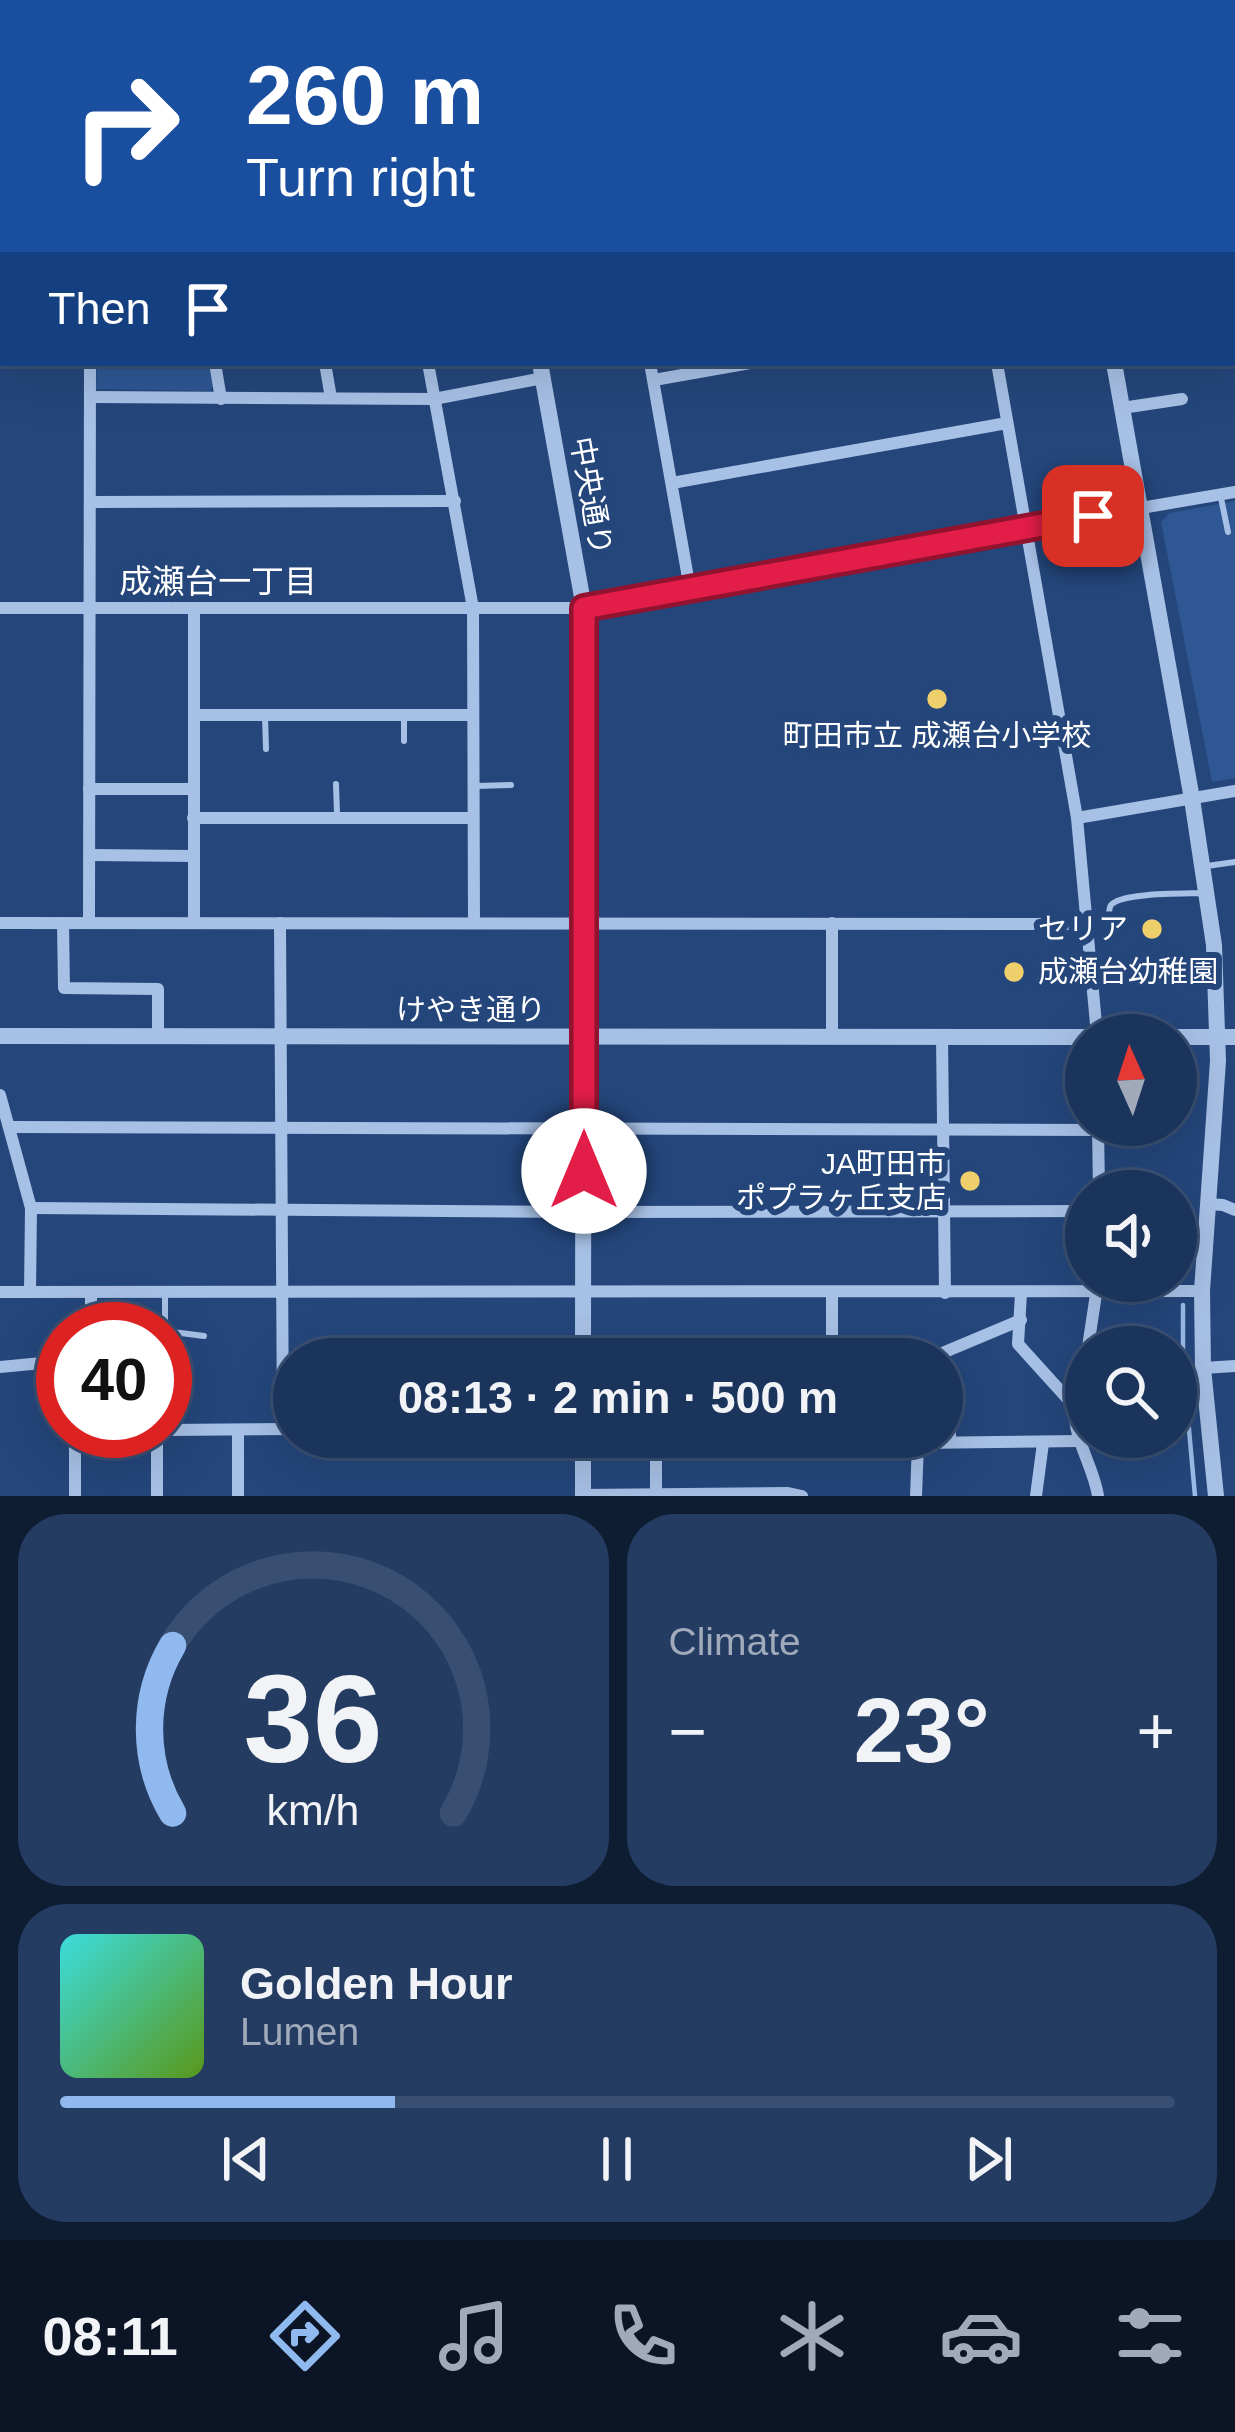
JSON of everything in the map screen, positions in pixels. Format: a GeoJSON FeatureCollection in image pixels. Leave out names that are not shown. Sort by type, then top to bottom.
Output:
{"type":"FeatureCollection","features":[{"type":"Feature","properties":{"kind":"street"},"geometry":{"type":"LineString","coordinates":[[89,922],[90,366]]}},
{"type":"Feature","properties":{"kind":"street"},"geometry":{"type":"LineString","coordinates":[[216,366],[221,399]]}},
{"type":"Feature","properties":{"kind":"street"},"geometry":{"type":"LineString","coordinates":[[326,366],[331,398]]}},
{"type":"Feature","properties":{"kind":"street"},"geometry":{"type":"LineString","coordinates":[[428,366],[473,608],[474,922]]}},
{"type":"Feature","properties":{"kind":"street"},"geometry":{"type":"LineString","coordinates":[[651,366],[690,589]]}},
{"type":"Feature","properties":{"kind":"street"},"geometry":{"type":"LineString","coordinates":[[654,380],[733,366]]}},
{"type":"Feature","properties":{"kind":"street"},"geometry":{"type":"LineString","coordinates":[[998,366],[1077,818],[1095,1014]]}},
{"type":"Feature","properties":{"kind":"street"},"geometry":{"type":"LineString","coordinates":[[1115,366],[1208,893],[1227,1037],[1207,1204],[1202,1292],[1203,1368],[1216,1496]]}},
{"type":"Feature","properties":{"kind":"street"},"geometry":{"type":"LineString","coordinates":[[90,398],[434,399],[541,371]]}},
{"type":"Feature","properties":{"kind":"street","name":"中央通り"},"geometry":{"type":"LineString","coordinates":[[541,371],[584,608],[583,1338]]}},
{"type":"Feature","properties":{"kind":"street"},"geometry":{"type":"LineString","coordinates":[[1122,408],[1182,399]]}},
{"type":"Feature","properties":{"kind":"street"},"geometry":{"type":"LineString","coordinates":[[672,483],[1007,423]]}},
{"type":"Feature","properties":{"kind":"street"},"geometry":{"type":"LineString","coordinates":[[0,608],[584,608],[1228,493]]}},
{"type":"Feature","properties":{"kind":"street"},"geometry":{"type":"LineString","coordinates":[[91,502],[454,501]]}},
{"type":"Feature","properties":{"kind":"street"},"geometry":{"type":"LineString","coordinates":[[194,610],[194,922]]}},
{"type":"Feature","properties":{"kind":"street"},"geometry":{"type":"LineString","coordinates":[[194,716],[472,715]]}},
{"type":"Feature","properties":{"kind":"street"},"geometry":{"type":"LineString","coordinates":[[89,789],[193,789]]}},
{"type":"Feature","properties":{"kind":"street"},"geometry":{"type":"LineString","coordinates":[[1077,818],[1235,791]]}},
{"type":"Feature","properties":{"kind":"street"},"geometry":{"type":"LineString","coordinates":[[193,818],[473,818]]}},
{"type":"Feature","properties":{"kind":"street"},"geometry":{"type":"LineString","coordinates":[[90,855],[194,856]]}},
{"type":"Feature","properties":{"kind":"street"},"geometry":{"type":"LineString","coordinates":[[0,923],[1086,924]]}},
{"type":"Feature","properties":{"kind":"street"},"geometry":{"type":"LineString","coordinates":[[63,923],[64,988],[158,989],[158,1036]]}},
{"type":"Feature","properties":{"kind":"street"},"geometry":{"type":"LineString","coordinates":[[280,923],[284,1338]]}},
{"type":"Feature","properties":{"kind":"street"},"geometry":{"type":"LineString","coordinates":[[832,923],[832,1037]]}},
{"type":"Feature","properties":{"kind":"street","name":"けやき通り"},"geometry":{"type":"LineString","coordinates":[[0,1036],[1065,1037]]}},
{"type":"Feature","properties":{"kind":"street"},"geometry":{"type":"LineString","coordinates":[[942,1037],[945,1293]]}},
{"type":"Feature","properties":{"kind":"street"},"geometry":{"type":"LineString","coordinates":[[0,1094],[31,1208],[30,1292]]}},
{"type":"Feature","properties":{"kind":"street"},"geometry":{"type":"LineString","coordinates":[[9,1127],[1065,1128]]}},
{"type":"Feature","properties":{"kind":"street"},"geometry":{"type":"LineString","coordinates":[[1207,1204],[1235,1210]]}},
{"type":"Feature","properties":{"kind":"street"},"geometry":{"type":"LineString","coordinates":[[31,1208],[1065,1211]]}},
{"type":"Feature","properties":{"kind":"street"},"geometry":{"type":"LineString","coordinates":[[0,1292],[1065,1290]]}},
{"type":"Feature","properties":{"kind":"street"},"geometry":{"type":"LineString","coordinates":[[91,1292],[91,1302]]}},
{"type":"Feature","properties":{"kind":"street"},"geometry":{"type":"LineString","coordinates":[[1197,1292],[1202,1292]]}},
{"type":"Feature","properties":{"kind":"street"},"geometry":{"type":"LineString","coordinates":[[832,1293],[832,1338]]}},
{"type":"Feature","properties":{"kind":"street"},"geometry":{"type":"LineString","coordinates":[[1021,1293],[1018,1344],[1065,1396]]}},
{"type":"Feature","properties":{"kind":"street"},"geometry":{"type":"LineString","coordinates":[[963,1344],[1021,1320]]}},
{"type":"Feature","properties":{"kind":"street"},"geometry":{"type":"LineString","coordinates":[[0,1367],[36,1364]]}},
{"type":"Feature","properties":{"kind":"street"},"geometry":{"type":"LineString","coordinates":[[1203,1368],[1235,1366]]}},
{"type":"Feature","properties":{"kind":"street"},"geometry":{"type":"LineString","coordinates":[[192,1430],[273,1429]]}},
{"type":"Feature","properties":{"kind":"street"},"geometry":{"type":"LineString","coordinates":[[238,1430],[238,1496]]}},
{"type":"Feature","properties":{"kind":"street"},"geometry":{"type":"LineString","coordinates":[[963,1443],[1065,1442]]}},
{"type":"Feature","properties":{"kind":"street"},"geometry":{"type":"LineString","coordinates":[[1036,1496],[1043,1443]]}},
{"type":"Feature","properties":{"kind":"street"},"geometry":{"type":"LineString","coordinates":[[75,1458],[75,1496]]}},
{"type":"Feature","properties":{"kind":"street"},"geometry":{"type":"LineString","coordinates":[[157,1496],[159,1458]]}},
{"type":"Feature","properties":{"kind":"street"},"geometry":{"type":"LineString","coordinates":[[583,1458],[583,1496],[788,1492],[802,1496]]}},
{"type":"Feature","properties":{"kind":"street"},"geometry":{"type":"LineString","coordinates":[[656,1458],[656,1495]]}},
{"type":"Feature","properties":{"kind":"street"},"geometry":{"type":"LineString","coordinates":[[916,1496],[917,1458]]}},
{"type":"Feature","properties":{"kind":"street"},"geometry":{"type":"LineString","coordinates":[[1088,1458],[1098,1496]]}},
{"type":"Feature","properties":{"kind":"lane"},"geometry":{"type":"LineString","coordinates":[[1228,493],[1228,532]]}},
{"type":"Feature","properties":{"kind":"lane"},"geometry":{"type":"LineString","coordinates":[[266,715],[266,749]]}},
{"type":"Feature","properties":{"kind":"lane"},"geometry":{"type":"LineString","coordinates":[[404,715],[404,741]]}},
{"type":"Feature","properties":{"kind":"lane"},"geometry":{"type":"LineString","coordinates":[[336,784],[337,818]]}},
{"type":"Feature","properties":{"kind":"lane"},"geometry":{"type":"LineString","coordinates":[[473,786],[511,785]]}},
{"type":"Feature","properties":{"kind":"lane"},"geometry":{"type":"LineString","coordinates":[[1203,867],[1235,862]]}},
{"type":"Feature","properties":{"kind":"lane"},"geometry":{"type":"LineString","coordinates":[[1109,925],[1109,909],[1116,901],[1208,893]]}},
{"type":"Feature","properties":{"kind":"lane"},"geometry":{"type":"LineString","coordinates":[[165,1292],[165,1302]]}},
{"type":"Feature","properties":{"kind":"lane"},"geometry":{"type":"LineString","coordinates":[[192,1334],[204,1336]]}},
{"type":"Feature","properties":{"kind":"shaded area"},"geometry":{"type":"Polygon","coordinates":[[[97,366],[210,366],[213,387],[209,391],[96,389],[97,366]]]}},
{"type":"Feature","properties":{"kind":"shaded area"},"geometry":{"type":"Polygon","coordinates":[[[1235,501],[1235,778],[1212,782],[1161,522],[1170,513],[1235,501]]]}},
{"type":"Feature","properties":{"kind":"waterway"},"geometry":{"type":"LineString","coordinates":[[1183,1305],[1183,1363],[1195,1496]]}},
{"type":"Feature","properties":{"kind":"place","name":"町田市立 成瀬台小学校"},"geometry":{"type":"Point","coordinates":[937,699]}},
{"type":"Feature","properties":{"kind":"place","name":"セリア"},"geometry":{"type":"Point","coordinates":[1152,929]}},
{"type":"Feature","properties":{"kind":"place","name":"成瀬台幼稚園"},"geometry":{"type":"Point","coordinates":[1014,972]}},
{"type":"Feature","properties":{"kind":"place","name":"JA町田市 ポプラヶ丘支店"},"geometry":{"type":"Point","coordinates":[970,1181]}},
{"type":"Feature","properties":{"kind":"district","name":"成瀬台一丁目"},"geometry":{"type":"Point","coordinates":[218,581]}},
{"type":"Feature","properties":{"kind":"route"},"geometry":{"type":"LineString","coordinates":[[584,1171],[584,608],[1093,516]]}}]}
